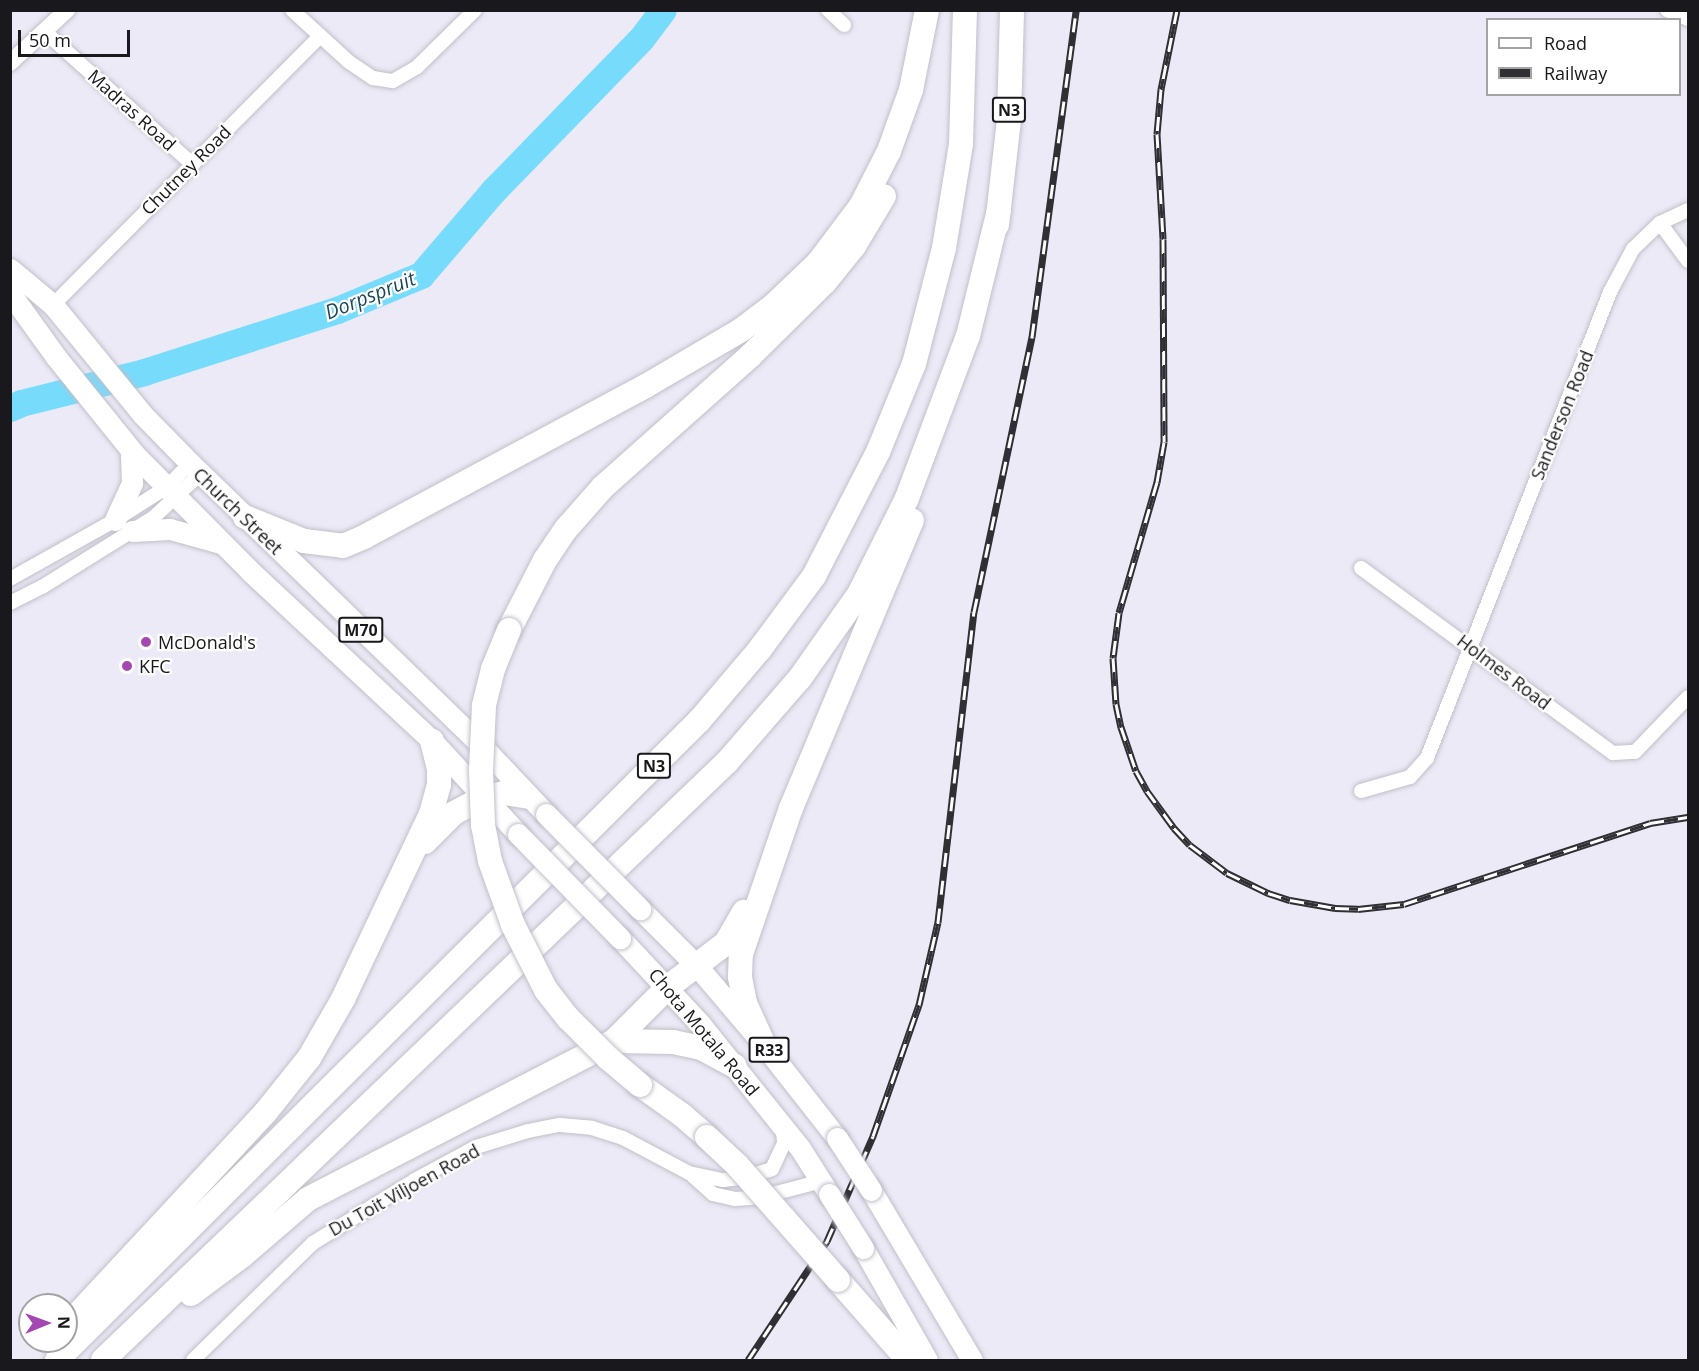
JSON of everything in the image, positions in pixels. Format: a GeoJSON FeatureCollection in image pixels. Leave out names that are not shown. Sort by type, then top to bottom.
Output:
{"type":"FeatureCollection","features":[{"type":"Feature","properties":{"kind":"highway"},"geometry":{"type":"LineString","coordinates":[[245,517],[304,540],[343,546],[364,537],[644,387],[741,330],[774,304],[818,263],[861,206],[889,152],[911,90],[927,10]]}},
{"type":"Feature","properties":{"kind":"highway"},"geometry":{"type":"LineString","coordinates":[[908,1360],[737,1166],[707,1137],[608,1058],[568,1018],[546,990],[513,925],[490,861],[483,825],[481,770],[483,715],[493,669],[509,630],[544,560],[573,520],[638,455],[750,356],[825,282],[854,246],[880,206],[909,142],[925,93],[936,36],[936,10]]}},
{"type":"Feature","properties":{"kind":"highway","name":"N3"},"geometry":{"type":"LineString","coordinates":[[57,1360],[699,721],[760,649],[814,576],[878,452],[915,364],[944,248],[961,144],[965,10]]}},
{"type":"Feature","properties":{"kind":"highway","name":"N3"},"geometry":{"type":"LineString","coordinates":[[103,1360],[728,762],[800,678],[859,594],[907,498],[968,336],[999,210],[1009,119],[1012,10]]}},
{"type":"Feature","properties":{"kind":"highway"},"geometry":{"type":"LineString","coordinates":[[103,1360],[242,1256],[308,1199],[614,1041],[668,987],[726,943],[778,842],[922,498],[976,337],[999,210]]}},
{"type":"Feature","properties":{"kind":"highway"},"geometry":{"type":"LineString","coordinates":[[78,1314],[265,1113],[309,1058],[344,999],[436,800],[439,769],[432,741]]}},
{"type":"Feature","properties":{"kind":"highway"},"geometry":{"type":"LineString","coordinates":[[402,873],[430,834],[454,813],[482,798],[504,793],[528,797]]}},
{"type":"Feature","properties":{"kind":"highway"},"geometry":{"type":"LineString","coordinates":[[764,1044],[745,1003],[740,977],[741,954],[778,842]]}},
{"type":"Feature","properties":{"kind":"highway"},"geometry":{"type":"LineString","coordinates":[[614,1041],[673,1042],[701,1048],[735,1066]]}},
{"type":"Feature","properties":{"kind":"main road","name":"Church Street"},"geometry":{"type":"LineString","coordinates":[[10,269],[53,305],[143,415],[195,468],[478,742]]}},
{"type":"Feature","properties":{"kind":"main road","name":"Church Street"},"geometry":{"type":"LineString","coordinates":[[10,294],[56,357],[131,451],[224,544],[432,741]]}},
{"type":"Feature","properties":{"kind":"main road"},"geometry":{"type":"LineString","coordinates":[[131,451],[132,483],[124,526],[170,529],[224,544]]}},
{"type":"Feature","properties":{"kind":"main road","name":"Chota Motala Road"},"geometry":{"type":"LineString","coordinates":[[432,741],[482,798],[668,987],[735,1066],[783,1127],[825,1188],[863,1248],[927,1360]]}},
{"type":"Feature","properties":{"kind":"main road","name":"Chota Motala Road"},"geometry":{"type":"LineString","coordinates":[[478,742],[528,797],[697,966],[764,1044],[837,1138],[871,1190],[972,1360]]}},
{"type":"Feature","properties":{"kind":"street"},"geometry":{"type":"LineString","coordinates":[[10,63],[67,10]]}},
{"type":"Feature","properties":{"kind":"street"},"geometry":{"type":"LineString","coordinates":[[292,10],[372,78],[393,81],[417,68],[475,10]]}},
{"type":"Feature","properties":{"kind":"street"},"geometry":{"type":"LineString","coordinates":[[828,10],[844,25]]}},
{"type":"Feature","properties":{"kind":"street"},"geometry":{"type":"LineString","coordinates":[[1667,10],[1689,19]]}},
{"type":"Feature","properties":{"kind":"street","name":"Madras Road"},"geometry":{"type":"LineString","coordinates":[[45,32],[192,164]]}},
{"type":"Feature","properties":{"kind":"street","name":"Chutney Road"},"geometry":{"type":"LineString","coordinates":[[53,305],[320,36]]}},
{"type":"Feature","properties":{"kind":"street","name":"Sanderson Road"},"geometry":{"type":"LineString","coordinates":[[1361,791],[1410,777],[1427,758],[1610,292],[1633,249],[1660,223],[1689,210]]}},
{"type":"Feature","properties":{"kind":"street"},"geometry":{"type":"LineString","coordinates":[[1660,223],[1689,261]]}},
{"type":"Feature","properties":{"kind":"street"},"geometry":{"type":"LineString","coordinates":[[10,579],[124,526],[173,492],[195,468]]}},
{"type":"Feature","properties":{"kind":"street"},"geometry":{"type":"LineString","coordinates":[[10,603],[42,587],[173,492]]}},
{"type":"Feature","properties":{"kind":"street","name":"Holmes Road"},"geometry":{"type":"LineString","coordinates":[[1361,568],[1613,753],[1635,753],[1689,697]]}},
{"type":"Feature","properties":{"kind":"street","name":"Du Toit Viljoen Road"},"geometry":{"type":"LineString","coordinates":[[193,1360],[313,1243],[415,1180],[476,1147],[528,1131],[560,1125],[592,1128],[623,1138],[689,1173],[713,1194],[735,1199],[825,1188]]}},
{"type":"Feature","properties":{"kind":"street","name":"Du Toit Viljoen Road"},"geometry":{"type":"LineString","coordinates":[[689,1173],[723,1180],[743,1178],[772,1169],[784,1143],[783,1127]]}},
{"type":"Feature","properties":{"kind":"waterway","name":"Dorpspruit"},"geometry":{"type":"LineString","coordinates":[[10,408],[21,403],[144,372],[337,310],[421,275],[493,191],[641,39],[663,10]]}},
{"type":"Feature","properties":{"kind":"railway"},"geometry":{"type":"LineString","coordinates":[[748,1360],[827,1241],[873,1136],[919,1005],[938,922],[974,612],[1032,337],[1076,10]]}},
{"type":"Feature","properties":{"kind":"railway"},"geometry":{"type":"LineString","coordinates":[[1177,10],[1161,89],[1157,134],[1163,239],[1164,442],[1157,482],[1119,613],[1113,658],[1116,704],[1121,727],[1136,771],[1147,791],[1174,828],[1190,845],[1227,873],[1268,893],[1290,900],[1335,908],[1358,909],[1404,904],[1650,823],[1688,817]]}},
{"type":"Feature","properties":{"kind":"place","name":"McDonald's"},"geometry":{"type":"Point","coordinates":[146,642]}},
{"type":"Feature","properties":{"kind":"place","name":"KFC"},"geometry":{"type":"Point","coordinates":[127,666]}}]}
